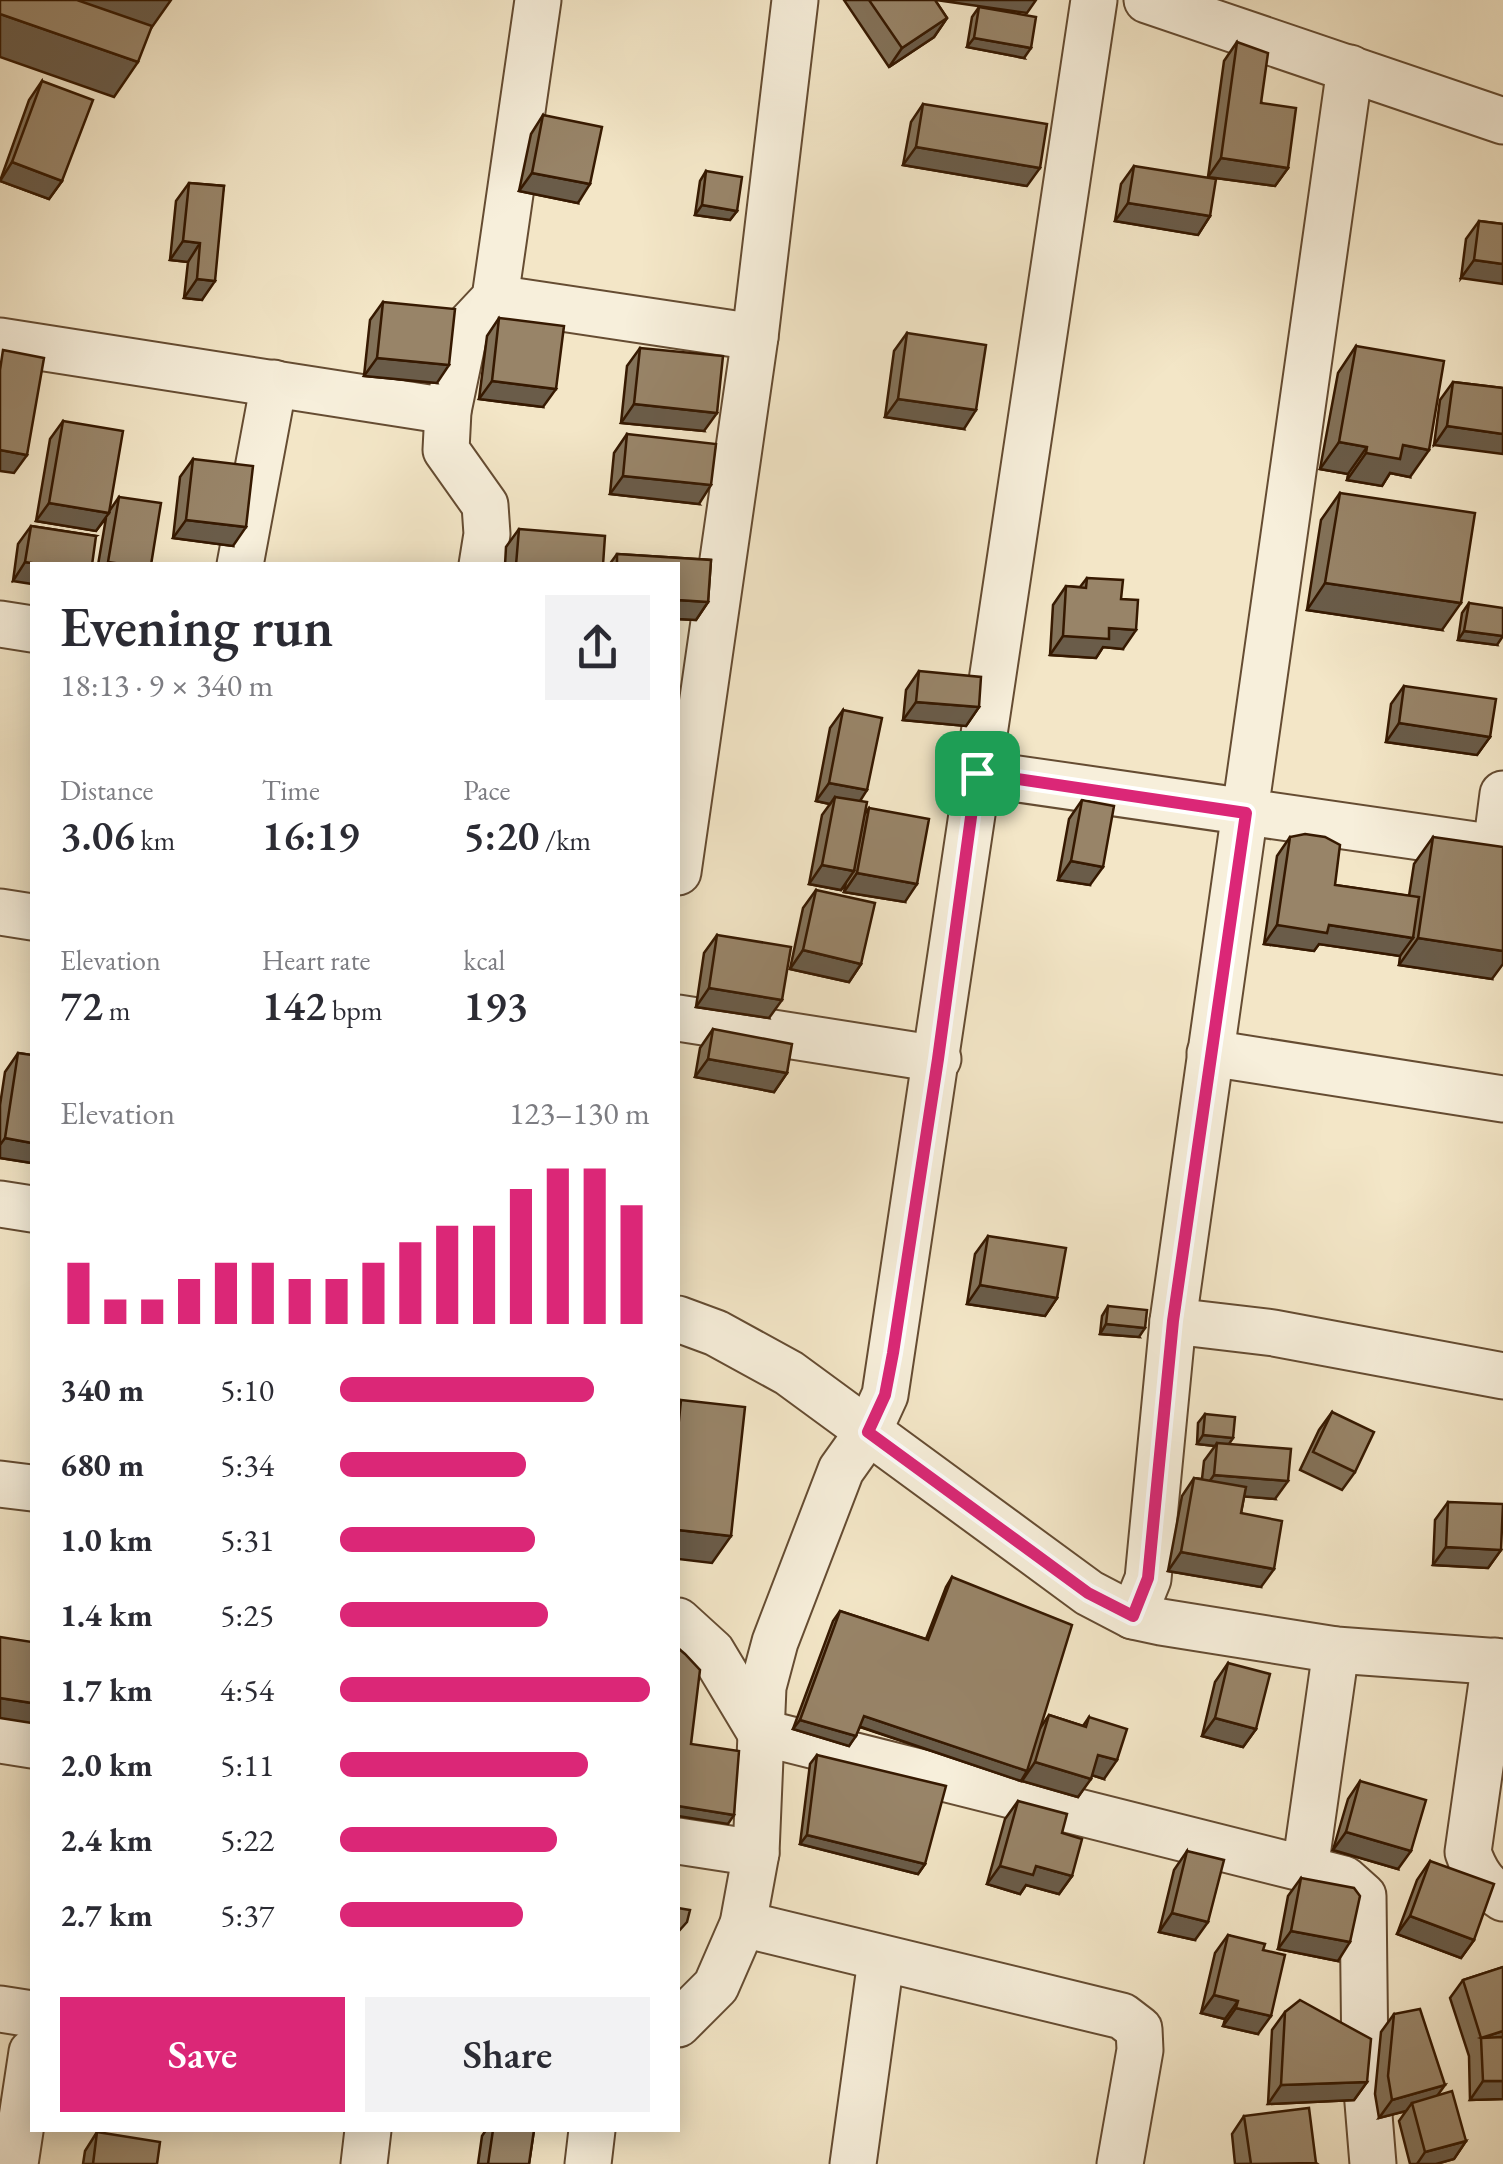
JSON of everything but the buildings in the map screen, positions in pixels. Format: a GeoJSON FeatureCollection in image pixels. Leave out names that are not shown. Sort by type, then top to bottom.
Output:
{"type":"FeatureCollection","features":[{"type":"Feature","properties":{"kind":"street"},"geometry":{"type":"LineString","coordinates":[[482,562],[487,534],[485,505],[446,450],[448,411],[464,330],[496,298],[538,0]]}},
{"type":"Feature","properties":{"kind":"street"},"geometry":{"type":"LineString","coordinates":[[680,858],[754,337],[794,0]]}},
{"type":"Feature","properties":{"kind":"street"},"geometry":{"type":"LineString","coordinates":[[680,2022],[716,1986],[743,1924],[756,1853],[764,1687],[775,1642],[841,1470],[868,1432],[885,1395],[1094,0]]}},
{"type":"Feature","properties":{"kind":"street"},"geometry":{"type":"LineString","coordinates":[[1147,0],[1503,121]]}},
{"type":"Feature","properties":{"kind":"street"},"geometry":{"type":"LineString","coordinates":[[1133,1616],[1148,1578],[1173,1321],[1350,68]]}},
{"type":"Feature","properties":{"kind":"street"},"geometry":{"type":"LineString","coordinates":[[496,298],[754,337]]}},
{"type":"Feature","properties":{"kind":"street"},"geometry":{"type":"LineString","coordinates":[[0,341],[448,411]]}},
{"type":"Feature","properties":{"kind":"street"},"geometry":{"type":"LineString","coordinates":[[241,562],[274,383]]}},
{"type":"Feature","properties":{"kind":"street"},"geometry":{"type":"LineString","coordinates":[[0,624],[30,629]]}},
{"type":"Feature","properties":{"kind":"street"},"geometry":{"type":"LineString","coordinates":[[977,773],[1500,849],[1503,794]]}},
{"type":"Feature","properties":{"kind":"street"},"geometry":{"type":"LineString","coordinates":[[0,912],[30,918]]}},
{"type":"Feature","properties":{"kind":"street"},"geometry":{"type":"LineString","coordinates":[[680,1018],[938,1059]]}},
{"type":"Feature","properties":{"kind":"street"},"geometry":{"type":"LineString","coordinates":[[1210,1053],[1503,1099]]}},
{"type":"Feature","properties":{"kind":"street"},"geometry":{"type":"LineString","coordinates":[[0,1204],[30,1208]]}},
{"type":"Feature","properties":{"kind":"street"},"geometry":{"type":"LineString","coordinates":[[680,1320],[716,1333],[789,1373],[1088,1593],[1133,1616],[1336,1650],[1499,1661],[1468,1852],[1475,1872],[1503,1898]]}},
{"type":"Feature","properties":{"kind":"street"},"geometry":{"type":"LineString","coordinates":[[1173,1321],[1274,1333],[1503,1376]]}},
{"type":"Feature","properties":{"kind":"street"},"geometry":{"type":"LineString","coordinates":[[0,1484],[30,1488]]}},
{"type":"Feature","properties":{"kind":"street"},"geometry":{"type":"LineString","coordinates":[[680,1623],[712,1652],[760,1732],[1344,1879],[1362,1896],[1365,2066],[1373,2164]]}},
{"type":"Feature","properties":{"kind":"street"},"geometry":{"type":"LineString","coordinates":[[1305,1869],[1336,1650]]}},
{"type":"Feature","properties":{"kind":"street"},"geometry":{"type":"LineString","coordinates":[[0,1740],[30,1745]]}},
{"type":"Feature","properties":{"kind":"street"},"geometry":{"type":"LineString","coordinates":[[680,1841],[756,1853]]}},
{"type":"Feature","properties":{"kind":"street"},"geometry":{"type":"LineString","coordinates":[[743,1924],[1122,2016],[1139,2030],[1140,2050],[1120,2164]]}},
{"type":"Feature","properties":{"kind":"street"},"geometry":{"type":"LineString","coordinates":[[853,2164],[881,1960]]}},
{"type":"Feature","properties":{"kind":"street"},"geometry":{"type":"LineString","coordinates":[[0,2009],[30,2014]]}},
{"type":"Feature","properties":{"kind":"street"},"geometry":{"type":"LineString","coordinates":[[16,2164],[30,2066]]}},
{"type":"Feature","properties":{"kind":"street"},"geometry":{"type":"LineString","coordinates":[[364,2164],[368,2132]]}},
{"type":"Feature","properties":{"kind":"street"},"geometry":{"type":"LineString","coordinates":[[588,2164],[592,2132]]}},
{"type":"Feature","properties":{"kind":"route"},"geometry":{"type":"LineString","coordinates":[[977,773],[1246,813],[1173,1321],[1148,1578],[1133,1616],[1088,1593],[868,1432],[885,1395],[893,1353],[977,773]]}}]}
